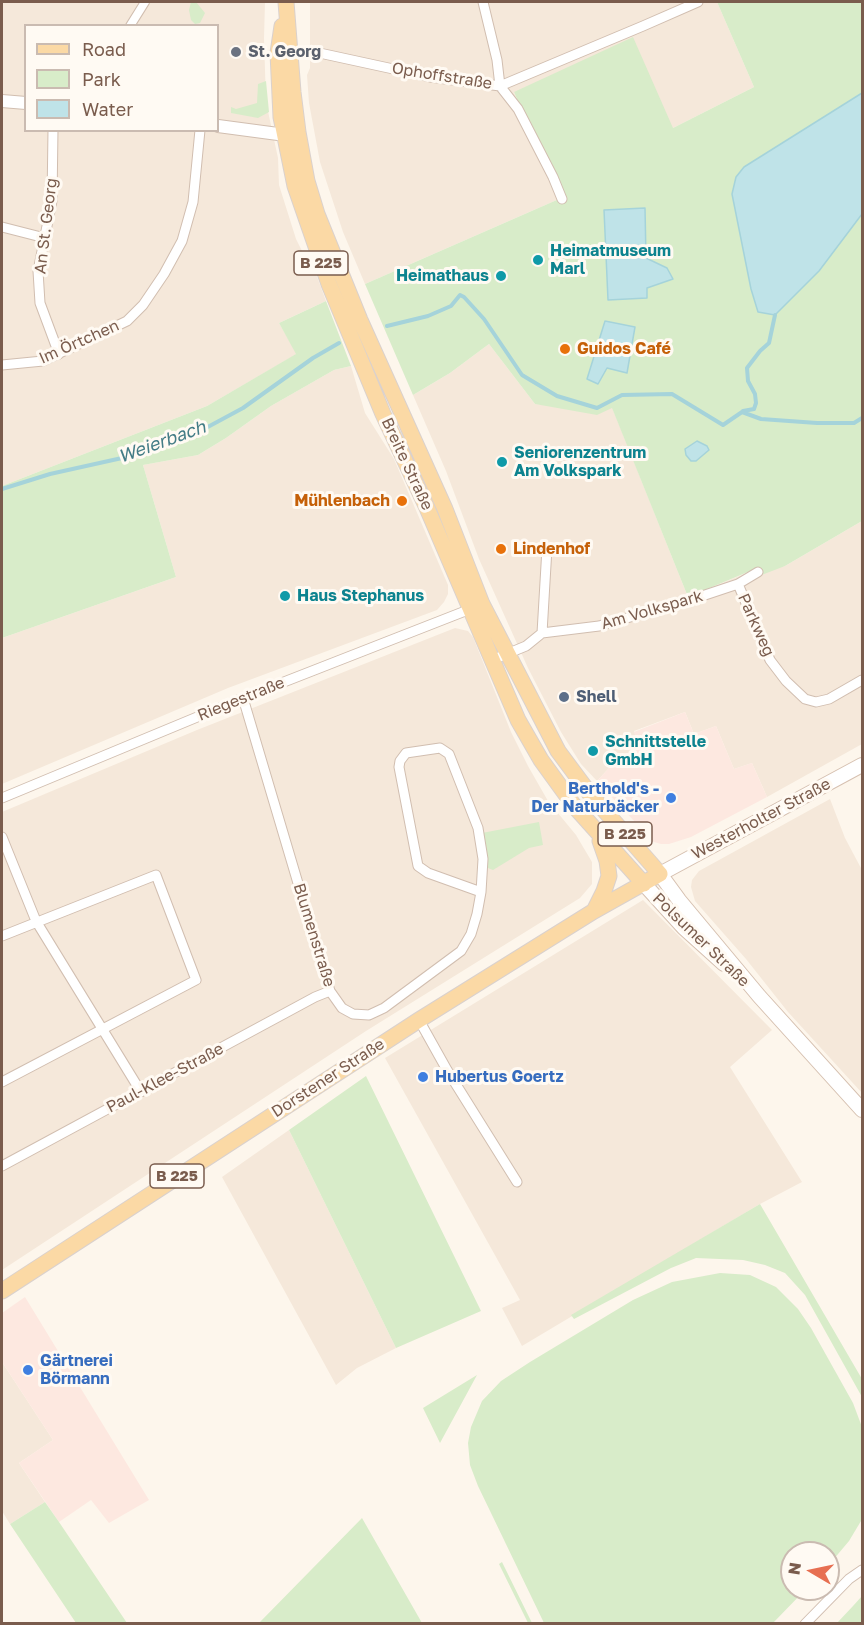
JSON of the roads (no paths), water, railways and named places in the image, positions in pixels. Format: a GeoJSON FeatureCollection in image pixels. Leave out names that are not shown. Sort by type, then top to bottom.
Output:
{"type":"FeatureCollection","features":[{"type":"Feature","properties":{"kind":"main road","name":"Breite Straße"},"geometry":{"type":"LineString","coordinates":[[286,2],[279,97],[328,242],[360,320],[445,509],[492,660],[518,720],[541,760],[599,836],[644,884]]}},
{"type":"Feature","properties":{"kind":"main road","name":"Breite Straße"},"geometry":{"type":"LineString","coordinates":[[477,607],[507,654],[558,751],[590,794],[660,874]]}},
{"type":"Feature","properties":{"kind":"main road","name":"Westerholter Straße"},"geometry":{"type":"LineString","coordinates":[[660,874],[862,765]]}},
{"type":"Feature","properties":{"kind":"main road"},"geometry":{"type":"LineString","coordinates":[[594,911],[609,876],[599,836]]}},
{"type":"Feature","properties":{"kind":"main road","name":"Dorstener Straße"},"geometry":{"type":"LineString","coordinates":[[2,1291],[419,1020],[468,992],[594,911],[660,874]]}},
{"type":"Feature","properties":{"kind":"main road","name":"Polsumer Straße"},"geometry":{"type":"LineString","coordinates":[[660,874],[759,996],[862,1110]]}},
{"type":"Feature","properties":{"kind":"main road","name":"Polsumer Straße"},"geometry":{"type":"LineString","coordinates":[[644,884],[684,928],[759,996]]}},
{"type":"Feature","properties":{"kind":"street"},"geometry":{"type":"LineString","coordinates":[[131,24],[145,2]]}},
{"type":"Feature","properties":{"kind":"street"},"geometry":{"type":"LineString","coordinates":[[483,2],[497,60],[500,86],[518,109],[562,199]]}},
{"type":"Feature","properties":{"kind":"street","name":"Ophoffstraße"},"geometry":{"type":"LineString","coordinates":[[284,53],[315,52],[430,77],[500,86],[698,2]]}},
{"type":"Feature","properties":{"kind":"street"},"geometry":{"type":"LineString","coordinates":[[2,101],[24,103]]}},
{"type":"Feature","properties":{"kind":"street"},"geometry":{"type":"LineString","coordinates":[[219,126],[291,133]]}},
{"type":"Feature","properties":{"kind":"street","name":"An St. Georg"},"geometry":{"type":"LineString","coordinates":[[53,132],[52,201],[38,271],[40,303],[58,354]]}},
{"type":"Feature","properties":{"kind":"street","name":"Im Örtchen"},"geometry":{"type":"LineString","coordinates":[[2,365],[43,361],[127,321],[143,305],[164,274],[182,241],[193,202],[200,132]]}},
{"type":"Feature","properties":{"kind":"street"},"geometry":{"type":"LineString","coordinates":[[2,227],[45,238]]}},
{"type":"Feature","properties":{"kind":"street"},"geometry":{"type":"LineString","coordinates":[[542,633],[547,548]]}},
{"type":"Feature","properties":{"kind":"street","name":"Am Volkspark"},"geometry":{"type":"LineString","coordinates":[[492,660],[526,646],[542,633],[599,626],[738,584],[758,572]]}},
{"type":"Feature","properties":{"kind":"street","name":"Parkweg"},"geometry":{"type":"LineString","coordinates":[[738,584],[770,660],[786,681],[805,699],[816,702],[829,699],[862,680]]}},
{"type":"Feature","properties":{"kind":"street","name":"Riegestraße"},"geometry":{"type":"LineString","coordinates":[[2,798],[243,698],[477,607]]}},
{"type":"Feature","properties":{"kind":"street","name":"Blumenstraße"},"geometry":{"type":"LineString","coordinates":[[243,698],[330,991],[342,1008],[353,1014],[369,1015],[384,1008],[461,951],[471,934],[477,914],[481,892],[483,859],[478,828],[449,754],[440,748],[406,753],[399,767],[418,867],[428,873],[481,892]]}},
{"type":"Feature","properties":{"kind":"street"},"geometry":{"type":"LineString","coordinates":[[2,837],[36,921],[141,1092]]}},
{"type":"Feature","properties":{"kind":"street"},"geometry":{"type":"LineString","coordinates":[[2,936],[156,874],[196,980],[2,1082]]}},
{"type":"Feature","properties":{"kind":"street","name":"Paul-Klee-Straße"},"geometry":{"type":"LineString","coordinates":[[2,1166],[330,991]]}},
{"type":"Feature","properties":{"kind":"street"},"geometry":{"type":"LineString","coordinates":[[419,1020],[447,1070],[517,1182]]}},
{"type":"Feature","properties":{"kind":"street"},"geometry":{"type":"LineString","coordinates":[[805,1623],[849,1579],[862,1570]]}},
{"type":"Feature","properties":{"kind":"water"},"geometry":{"type":"Polygon","coordinates":[[[862,93],[862,214],[819,271],[775,315],[758,312],[751,289],[732,194],[736,177],[744,167],[862,93]]]}},
{"type":"Feature","properties":{"kind":"water"},"geometry":{"type":"Polygon","coordinates":[[[645,208],[646,258],[667,268],[673,279],[647,288],[647,298],[608,300],[604,210],[645,208]]]}},
{"type":"Feature","properties":{"kind":"water"},"geometry":{"type":"Polygon","coordinates":[[[605,321],[635,327],[627,373],[607,368],[598,384],[587,379],[605,321]]]}},
{"type":"Feature","properties":{"kind":"water"},"geometry":{"type":"Polygon","coordinates":[[[697,441],[707,446],[709,450],[696,461],[691,461],[685,449],[697,441]]]}},
{"type":"Feature","properties":{"kind":"waterway","name":"Weierbach"},"geometry":{"type":"LineString","coordinates":[[387,326],[428,316],[451,306],[460,295],[484,319],[522,375],[557,396],[597,408],[622,395],[672,394],[723,425],[742,412],[761,419],[817,423],[854,423],[862,418]]}},
{"type":"Feature","properties":{"kind":"waterway"},"geometry":{"type":"LineString","coordinates":[[743,411],[754,409],[755,394],[748,381],[747,368],[769,343],[775,315]]}},
{"type":"Feature","properties":{"kind":"waterway","name":"Weierbach"},"geometry":{"type":"LineString","coordinates":[[2,489],[50,474],[131,456],[204,429],[243,408],[313,358],[339,343]]}},
{"type":"Feature","properties":{"kind":"place","name":"St. Georg"},"geometry":{"type":"Point","coordinates":[236,52]}},
{"type":"Feature","properties":{"kind":"place","name":"Heimatmuseum Marl"},"geometry":{"type":"Point","coordinates":[538,260]}},
{"type":"Feature","properties":{"kind":"place","name":"Heimathaus"},"geometry":{"type":"Point","coordinates":[501,276]}},
{"type":"Feature","properties":{"kind":"place","name":"Guidos Café"},"geometry":{"type":"Point","coordinates":[565,349]}},
{"type":"Feature","properties":{"kind":"place","name":"Seniorenzentrum Am Volkspark"},"geometry":{"type":"Point","coordinates":[502,462]}},
{"type":"Feature","properties":{"kind":"place","name":"Mühlenbach"},"geometry":{"type":"Point","coordinates":[402,501]}},
{"type":"Feature","properties":{"kind":"place","name":"Lindenhof"},"geometry":{"type":"Point","coordinates":[501,549]}},
{"type":"Feature","properties":{"kind":"place","name":"Haus Stephanus"},"geometry":{"type":"Point","coordinates":[285,596]}},
{"type":"Feature","properties":{"kind":"place","name":"Shell"},"geometry":{"type":"Point","coordinates":[564,697]}},
{"type":"Feature","properties":{"kind":"place","name":"Schnittstelle GmbH"},"geometry":{"type":"Point","coordinates":[593,751]}},
{"type":"Feature","properties":{"kind":"place","name":"Berthold's - Der Naturbäcker"},"geometry":{"type":"Point","coordinates":[671,798]}},
{"type":"Feature","properties":{"kind":"place","name":"Hubertus Goertz"},"geometry":{"type":"Point","coordinates":[423,1077]}},
{"type":"Feature","properties":{"kind":"place","name":"Gärtnerei Börmann"},"geometry":{"type":"Point","coordinates":[28,1370]}}]}
